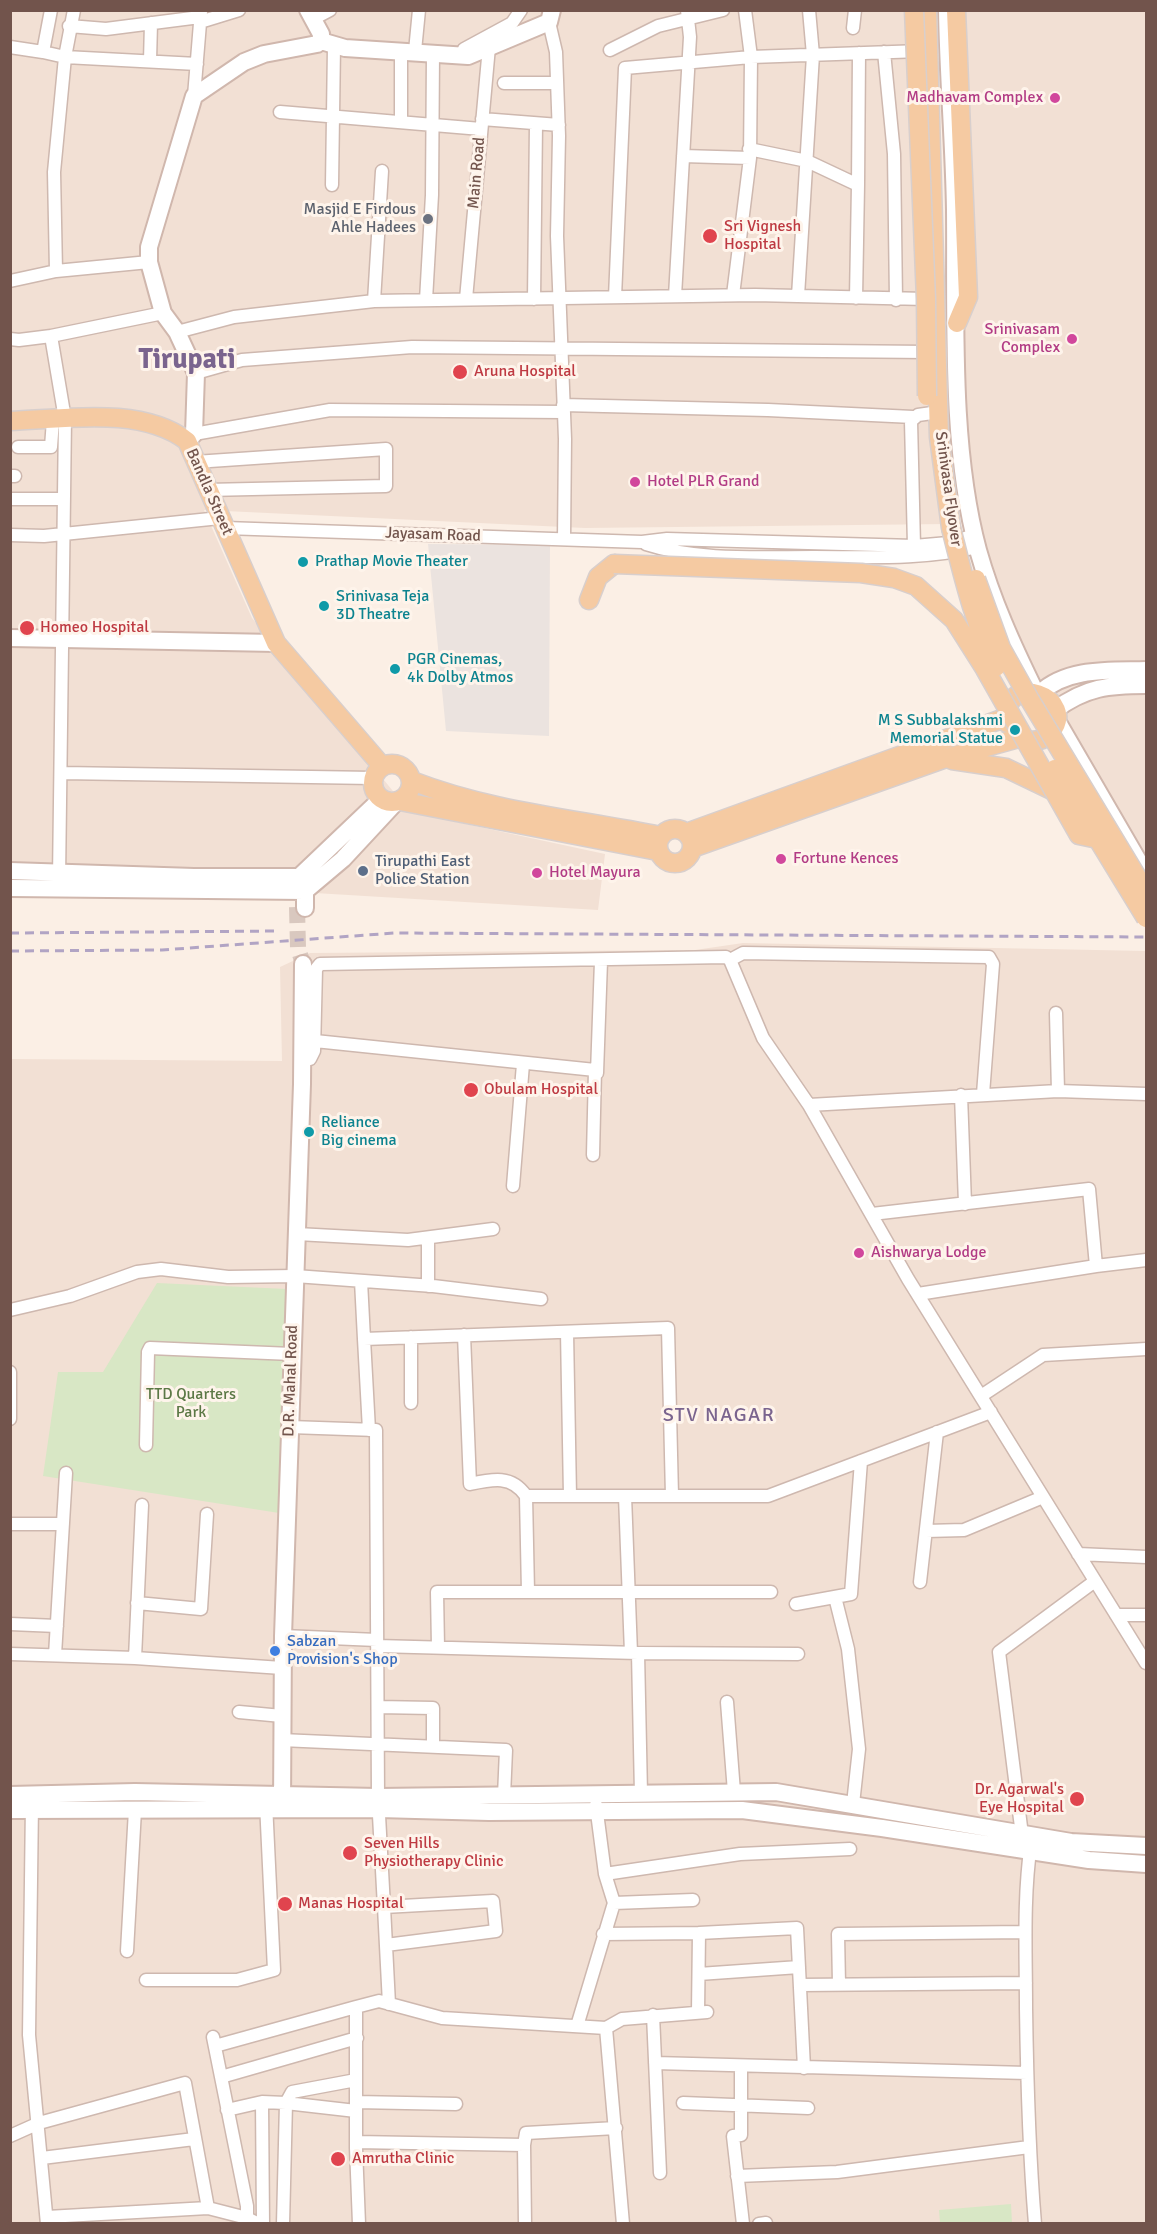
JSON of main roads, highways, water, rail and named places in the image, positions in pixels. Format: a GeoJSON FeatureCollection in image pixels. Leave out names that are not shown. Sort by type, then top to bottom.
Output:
{"type":"FeatureCollection","features":[{"type":"Feature","properties":{"kind":"main road"},"geometry":{"type":"LineString","coordinates":[[914,10],[930,405]]}},
{"type":"Feature","properties":{"kind":"main road","name":"Srinivasa Flyover"},"geometry":{"type":"LineString","coordinates":[[927,10],[939,437],[951,528],[987,650],[1146,918]]}},
{"type":"Feature","properties":{"kind":"main road","name":"Srinivasa Flyover"},"geometry":{"type":"LineString","coordinates":[[939,10],[949,415],[954,477],[961,522],[977,580],[1001,648],[1146,892]]}},
{"type":"Feature","properties":{"kind":"main road"},"geometry":{"type":"LineString","coordinates":[[956,10],[968,297],[957,323]]}},
{"type":"Feature","properties":{"kind":"main road","name":"Bandla Street"},"geometry":{"type":"LineString","coordinates":[[10,420],[140,420],[190,438],[195,462],[276,643],[378,772]]}},
{"type":"Feature","properties":{"kind":"main road"},"geometry":{"type":"LineString","coordinates":[[589,600],[598,577],[614,564],[861,573],[894,578],[916,586],[954,620],[986,669],[1079,835],[1098,839]]}},
{"type":"Feature","properties":{"kind":"main road"},"geometry":{"type":"LineString","coordinates":[[1025,693],[1038,693],[1052,703],[1056,715],[1050,733],[1036,741],[1023,740],[943,759],[689,840],[1007,714],[1016,698],[1025,693]]}},
{"type":"Feature","properties":{"kind":"main road"},"geometry":{"type":"LineString","coordinates":[[1007,714],[1011,731],[1023,740]]}},
{"type":"Feature","properties":{"kind":"main road"},"geometry":{"type":"LineString","coordinates":[[943,759],[1006,768],[1060,794]]}},
{"type":"Feature","properties":{"kind":"main road"},"geometry":{"type":"LineString","coordinates":[[392,801],[410,791],[412,782],[408,772],[401,766],[392,764],[378,772],[373,787],[392,801],[659,843]]}},
{"type":"Feature","properties":{"kind":"main road"},"geometry":{"type":"LineString","coordinates":[[412,782],[461,800],[659,843]]}},
{"type":"Feature","properties":{"kind":"main road"},"geometry":{"type":"LineString","coordinates":[[659,843],[672,829],[689,840]]}},
{"type":"Feature","properties":{"kind":"main road"},"geometry":{"type":"LineString","coordinates":[[659,843],[666,861],[679,864],[690,856],[689,840]]}},
{"type":"Feature","properties":{"kind":"tunnel"},"geometry":{"type":"LineString","coordinates":[[297,907],[298,948],[303,964]]}},
{"type":"Feature","properties":{"kind":"railway"},"geometry":{"type":"LineString","coordinates":[[10,933],[280,931]]}},
{"type":"Feature","properties":{"kind":"railway"},"geometry":{"type":"LineString","coordinates":[[10,951],[162,950],[394,933],[1146,937]]}},
{"type":"Feature","properties":{"kind":"place","name":"Madhavam Complex"},"geometry":{"type":"Point","coordinates":[1055,98]}},
{"type":"Feature","properties":{"kind":"place","name":"Masjid E Firdous Ahle Hadees"},"geometry":{"type":"Point","coordinates":[428,219]}},
{"type":"Feature","properties":{"kind":"place","name":"Sri Vignesh Hospital"},"geometry":{"type":"Point","coordinates":[710,236]}},
{"type":"Feature","properties":{"kind":"place","name":"Srinivasam Complex"},"geometry":{"type":"Point","coordinates":[1072,339]}},
{"type":"Feature","properties":{"kind":"place","name":"Aruna Hospital"},"geometry":{"type":"Point","coordinates":[460,372]}},
{"type":"Feature","properties":{"kind":"place","name":"Hotel PLR Grand"},"geometry":{"type":"Point","coordinates":[635,482]}},
{"type":"Feature","properties":{"kind":"place","name":"Prathap Movie Theater"},"geometry":{"type":"Point","coordinates":[303,562]}},
{"type":"Feature","properties":{"kind":"place","name":"Srinivasa Teja 3D Theatre"},"geometry":{"type":"Point","coordinates":[324,606]}},
{"type":"Feature","properties":{"kind":"place","name":"Homeo Hospital"},"geometry":{"type":"Point","coordinates":[27,628]}},
{"type":"Feature","properties":{"kind":"place","name":"PGR Cinemas, 4k Dolby Atmos"},"geometry":{"type":"Point","coordinates":[395,669]}},
{"type":"Feature","properties":{"kind":"place","name":"M S Subbalakshmi Memorial Statue"},"geometry":{"type":"Point","coordinates":[1015,730]}},
{"type":"Feature","properties":{"kind":"place","name":"Fortune Kences"},"geometry":{"type":"Point","coordinates":[781,859]}},
{"type":"Feature","properties":{"kind":"place","name":"Tirupathi East Police Station"},"geometry":{"type":"Point","coordinates":[363,871]}},
{"type":"Feature","properties":{"kind":"place","name":"Hotel Mayura"},"geometry":{"type":"Point","coordinates":[537,873]}},
{"type":"Feature","properties":{"kind":"place","name":"Obulam Hospital"},"geometry":{"type":"Point","coordinates":[471,1090]}},
{"type":"Feature","properties":{"kind":"place","name":"Reliance Big cinema"},"geometry":{"type":"Point","coordinates":[309,1132]}},
{"type":"Feature","properties":{"kind":"place","name":"Aishwarya Lodge"},"geometry":{"type":"Point","coordinates":[859,1253]}},
{"type":"Feature","properties":{"kind":"place","name":"Sabzan Provision's Shop"},"geometry":{"type":"Point","coordinates":[275,1651]}},
{"type":"Feature","properties":{"kind":"place","name":"Dr. Agarwal's Eye Hospital"},"geometry":{"type":"Point","coordinates":[1077,1799]}},
{"type":"Feature","properties":{"kind":"place","name":"Seven Hills Physiotherapy Clinic"},"geometry":{"type":"Point","coordinates":[350,1853]}},
{"type":"Feature","properties":{"kind":"place","name":"Manas Hospital"},"geometry":{"type":"Point","coordinates":[285,1904]}},
{"type":"Feature","properties":{"kind":"place","name":"Amrutha Clinic"},"geometry":{"type":"Point","coordinates":[338,2159]}},
{"type":"Feature","properties":{"kind":"district","name":"Tirupati"},"geometry":{"type":"Point","coordinates":[187,361]}},
{"type":"Feature","properties":{"kind":"district","name":"STV NAGAR"},"geometry":{"type":"Point","coordinates":[719,1416]}},
{"type":"Feature","properties":{"kind":"park label","name":"TTD Quarters Park"},"geometry":{"type":"Point","coordinates":[191,1404]}}]}
